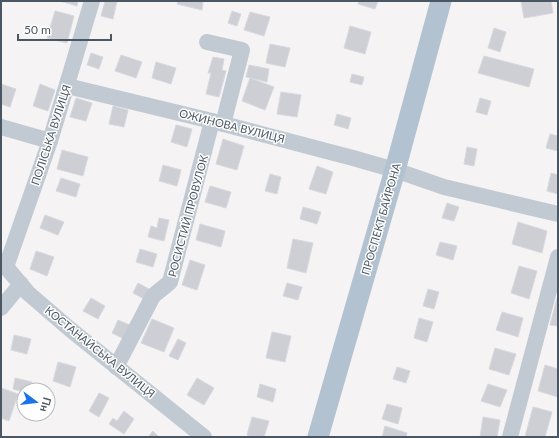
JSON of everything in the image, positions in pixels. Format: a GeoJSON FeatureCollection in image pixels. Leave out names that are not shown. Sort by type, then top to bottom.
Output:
{"type":"FeatureCollection","features":[{"type":"Feature","properties":{"kind":"main road","name":"ПРОСПЕКТ БАЙРОНА"},"geometry":{"type":"LineString","coordinates":[[318,437],[395,170],[441,1]]}},
{"type":"Feature","properties":{"kind":"street","name":"ПОЛІСЬКА ВУЛИЦЯ"},"geometry":{"type":"LineString","coordinates":[[4,264],[50,141],[92,1]]}},
{"type":"Feature","properties":{"kind":"street","name":"РОСИСТИЙ ПРОВУЛОК"},"geometry":{"type":"LineString","coordinates":[[116,367],[154,296],[170,282],[218,122],[242,50],[208,42]]}},
{"type":"Feature","properties":{"kind":"street","name":"ОЖИНОВА ВУЛИЦЯ"},"geometry":{"type":"LineString","coordinates":[[67,86],[218,122],[395,170],[444,188],[558,214]]}},
{"type":"Feature","properties":{"kind":"street"},"geometry":{"type":"LineString","coordinates":[[1,127],[50,141]]}},
{"type":"Feature","properties":{"kind":"street"},"geometry":{"type":"LineString","coordinates":[[510,437],[558,257]]}},
{"type":"Feature","properties":{"kind":"street","name":"КОСТАНАЙСЬКА ВУЛИЦЯ"},"geometry":{"type":"LineString","coordinates":[[4,264],[28,293],[116,367],[204,437]]}},
{"type":"Feature","properties":{"kind":"street"},"geometry":{"type":"LineString","coordinates":[[1,308],[21,284]]}},
{"type":"Feature","properties":{"kind":"building"},"geometry":{"type":"Polygon","coordinates":[[[60,1],[78,1],[77,6],[60,1]]]}},
{"type":"Feature","properties":{"kind":"building"},"geometry":{"type":"Polygon","coordinates":[[[105,1],[117,1],[113,19],[101,16],[105,1]]]}},
{"type":"Feature","properties":{"kind":"building"},"geometry":{"type":"Polygon","coordinates":[[[178,1],[203,1],[202,10],[177,4],[178,1]]]}},
{"type":"Feature","properties":{"kind":"building"},"geometry":{"type":"Polygon","coordinates":[[[359,1],[378,1],[375,9],[358,4],[359,1]]]}},
{"type":"Feature","properties":{"kind":"building"},"geometry":{"type":"Polygon","coordinates":[[[521,1],[551,1],[553,13],[524,18],[521,1]]]}},
{"type":"Feature","properties":{"kind":"building"},"geometry":{"type":"Polygon","coordinates":[[[55,11],[74,16],[67,43],[47,38],[55,11]]]}},
{"type":"Feature","properties":{"kind":"building"},"geometry":{"type":"Polygon","coordinates":[[[232,11],[241,14],[237,26],[228,23],[232,11]]]}},
{"type":"Feature","properties":{"kind":"building"},"geometry":{"type":"Polygon","coordinates":[[[250,12],[270,17],[264,36],[244,30],[250,12]]]}},
{"type":"Feature","properties":{"kind":"building"},"geometry":{"type":"Polygon","coordinates":[[[350,26],[371,32],[365,54],[344,48],[350,26]]]}},
{"type":"Feature","properties":{"kind":"building"},"geometry":{"type":"Polygon","coordinates":[[[494,28],[506,32],[500,52],[488,48],[494,28]]]}},
{"type":"Feature","properties":{"kind":"building"},"geometry":{"type":"Polygon","coordinates":[[[270,44],[290,48],[285,67],[266,63],[270,44]]]}},
{"type":"Feature","properties":{"kind":"building"},"geometry":{"type":"Polygon","coordinates":[[[91,53],[103,57],[99,69],[87,65],[91,53]]]}},
{"type":"Feature","properties":{"kind":"building"},"geometry":{"type":"Polygon","coordinates":[[[121,55],[142,62],[136,78],[115,71],[121,55]]]}},
{"type":"Feature","properties":{"kind":"building"},"geometry":{"type":"Polygon","coordinates":[[[484,56],[534,69],[529,87],[478,73],[484,56]]]}},
{"type":"Feature","properties":{"kind":"building"},"geometry":{"type":"Polygon","coordinates":[[[213,57],[224,59],[222,70],[226,71],[219,97],[206,94],[211,73],[208,73],[213,57]]]}},
{"type":"Feature","properties":{"kind":"building"},"geometry":{"type":"Polygon","coordinates":[[[156,62],[176,68],[171,84],[152,78],[156,62]]]}},
{"type":"Feature","properties":{"kind":"building"},"geometry":{"type":"Polygon","coordinates":[[[249,65],[269,69],[267,82],[246,77],[249,65]]]}},
{"type":"Feature","properties":{"kind":"building"},"geometry":{"type":"Polygon","coordinates":[[[352,74],[364,77],[362,85],[350,82],[352,74]]]}},
{"type":"Feature","properties":{"kind":"building"},"geometry":{"type":"Polygon","coordinates":[[[250,78],[274,87],[265,110],[242,101],[250,78]]]}},
{"type":"Feature","properties":{"kind":"building"},"geometry":{"type":"Polygon","coordinates":[[[1,84],[16,89],[10,107],[1,104],[1,84]]]}},
{"type":"Feature","properties":{"kind":"building"},"geometry":{"type":"Polygon","coordinates":[[[40,84],[55,90],[48,111],[33,106],[40,84]]]}},
{"type":"Feature","properties":{"kind":"building"},"geometry":{"type":"Polygon","coordinates":[[[281,92],[301,95],[297,117],[277,114],[281,92]]]}},
{"type":"Feature","properties":{"kind":"building"},"geometry":{"type":"Polygon","coordinates":[[[76,98],[92,103],[86,121],[70,117],[76,98]]]}},
{"type":"Feature","properties":{"kind":"building"},"geometry":{"type":"Polygon","coordinates":[[[480,98],[491,101],[487,115],[476,112],[480,98]]]}},
{"type":"Feature","properties":{"kind":"building"},"geometry":{"type":"Polygon","coordinates":[[[113,106],[128,110],[124,127],[109,124],[113,106]]]}},
{"type":"Feature","properties":{"kind":"building"},"geometry":{"type":"Polygon","coordinates":[[[337,114],[351,118],[348,129],[334,125],[337,114]]]}},
{"type":"Feature","properties":{"kind":"building"},"geometry":{"type":"Polygon","coordinates":[[[176,125],[192,129],[187,147],[171,142],[176,125]]]}},
{"type":"Feature","properties":{"kind":"building"},"geometry":{"type":"Polygon","coordinates":[[[550,134],[558,136],[558,151],[546,148],[550,134]]]}},
{"type":"Feature","properties":{"kind":"building"},"geometry":{"type":"Polygon","coordinates":[[[223,139],[244,146],[237,170],[216,164],[223,139]]]}},
{"type":"Feature","properties":{"kind":"building"},"geometry":{"type":"Polygon","coordinates":[[[467,147],[477,149],[474,166],[464,164],[467,147]]]}},
{"type":"Feature","properties":{"kind":"building"},"geometry":{"type":"Polygon","coordinates":[[[62,150],[88,157],[83,176],[57,169],[62,150]]]}},
{"type":"Feature","properties":{"kind":"building"},"geometry":{"type":"Polygon","coordinates":[[[163,165],[181,170],[177,186],[159,181],[163,165]]]}},
{"type":"Feature","properties":{"kind":"building"},"geometry":{"type":"Polygon","coordinates":[[[317,166],[333,172],[326,194],[309,189],[317,166]]]}},
{"type":"Feature","properties":{"kind":"building"},"geometry":{"type":"Polygon","coordinates":[[[551,173],[558,175],[558,194],[547,191],[551,173]]]}},
{"type":"Feature","properties":{"kind":"building"},"geometry":{"type":"Polygon","coordinates":[[[270,174],[281,177],[277,194],[265,191],[270,174]]]}},
{"type":"Feature","properties":{"kind":"building"},"geometry":{"type":"Polygon","coordinates":[[[61,178],[80,184],[76,197],[56,191],[61,178]]]}},
{"type":"Feature","properties":{"kind":"building"},"geometry":{"type":"Polygon","coordinates":[[[210,186],[231,192],[226,208],[205,202],[210,186]]]}},
{"type":"Feature","properties":{"kind":"building"},"geometry":{"type":"Polygon","coordinates":[[[447,203],[459,207],[454,221],[442,218],[447,203]]]}},
{"type":"Feature","properties":{"kind":"building"},"geometry":{"type":"Polygon","coordinates":[[[303,207],[321,212],[317,224],[300,219],[303,207]]]}},
{"type":"Feature","properties":{"kind":"building"},"geometry":{"type":"Polygon","coordinates":[[[45,215],[64,222],[58,235],[40,228],[45,215]]]}},
{"type":"Feature","properties":{"kind":"building"},"geometry":{"type":"Polygon","coordinates":[[[159,218],[169,220],[164,241],[148,237],[151,226],[157,228],[159,218]]]}},
{"type":"Feature","properties":{"kind":"building"},"geometry":{"type":"Polygon","coordinates":[[[518,222],[547,231],[542,253],[512,244],[518,222]]]}},
{"type":"Feature","properties":{"kind":"building"},"geometry":{"type":"Polygon","coordinates":[[[200,224],[225,231],[221,247],[196,240],[200,224]]]}},
{"type":"Feature","properties":{"kind":"building"},"geometry":{"type":"Polygon","coordinates":[[[293,239],[313,243],[306,273],[287,268],[293,239]]]}},
{"type":"Feature","properties":{"kind":"building"},"geometry":{"type":"Polygon","coordinates":[[[440,242],[457,246],[453,260],[436,255],[440,242]]]}},
{"type":"Feature","properties":{"kind":"building"},"geometry":{"type":"Polygon","coordinates":[[[140,249],[157,254],[153,267],[136,262],[140,249]]]}},
{"type":"Feature","properties":{"kind":"building"},"geometry":{"type":"Polygon","coordinates":[[[36,251],[54,257],[47,276],[30,269],[36,251]]]}},
{"type":"Feature","properties":{"kind":"building"},"geometry":{"type":"Polygon","coordinates":[[[190,260],[205,265],[197,290],[182,285],[190,260]]]}},
{"type":"Feature","properties":{"kind":"building"},"geometry":{"type":"Polygon","coordinates":[[[519,266],[537,271],[529,299],[511,293],[519,266]]]}},
{"type":"Feature","properties":{"kind":"building"},"geometry":{"type":"Polygon","coordinates":[[[138,283],[149,289],[144,299],[133,293],[138,283]]]}},
{"type":"Feature","properties":{"kind":"building"},"geometry":{"type":"Polygon","coordinates":[[[287,283],[302,287],[298,300],[283,296],[287,283]]]}},
{"type":"Feature","properties":{"kind":"building"},"geometry":{"type":"Polygon","coordinates":[[[428,289],[439,292],[434,309],[423,306],[428,289]]]}},
{"type":"Feature","properties":{"kind":"building"},"geometry":{"type":"Polygon","coordinates":[[[91,298],[105,306],[98,319],[83,311],[91,298]]]}},
{"type":"Feature","properties":{"kind":"building"},"geometry":{"type":"Polygon","coordinates":[[[558,298],[558,326],[550,325],[558,298]]]}},
{"type":"Feature","properties":{"kind":"building"},"geometry":{"type":"Polygon","coordinates":[[[502,312],[523,318],[518,337],[496,330],[502,312]]]}},
{"type":"Feature","properties":{"kind":"building"},"geometry":{"type":"Polygon","coordinates":[[[419,318],[433,322],[427,342],[414,338],[419,318]]]}},
{"type":"Feature","properties":{"kind":"building"},"geometry":{"type":"Polygon","coordinates":[[[152,319],[174,328],[164,352],[141,343],[152,319]]]}},
{"type":"Feature","properties":{"kind":"building"},"geometry":{"type":"Polygon","coordinates":[[[118,320],[130,325],[124,339],[112,333],[118,320]]]}},
{"type":"Feature","properties":{"kind":"building"},"geometry":{"type":"Polygon","coordinates":[[[272,332],[291,336],[285,362],[266,358],[272,332]]]}},
{"type":"Feature","properties":{"kind":"building"},"geometry":{"type":"Polygon","coordinates":[[[14,335],[31,339],[27,354],[11,350],[14,335]]]}},
{"type":"Feature","properties":{"kind":"building"},"geometry":{"type":"Polygon","coordinates":[[[178,339],[186,343],[178,360],[169,356],[178,339]]]}},
{"type":"Feature","properties":{"kind":"building"},"geometry":{"type":"Polygon","coordinates":[[[495,348],[516,354],[509,375],[489,369],[495,348]]]}},
{"type":"Feature","properties":{"kind":"building"},"geometry":{"type":"Polygon","coordinates":[[[58,362],[76,367],[70,387],[53,381],[58,362]]]}},
{"type":"Feature","properties":{"kind":"building"},"geometry":{"type":"Polygon","coordinates":[[[545,365],[558,369],[558,397],[538,391],[545,365]]]}},
{"type":"Feature","properties":{"kind":"building"},"geometry":{"type":"Polygon","coordinates":[[[397,367],[410,371],[406,383],[393,379],[397,367]]]}},
{"type":"Feature","properties":{"kind":"building"},"geometry":{"type":"Polygon","coordinates":[[[15,378],[32,382],[16,382],[16,390],[13,389],[15,378]]]}},
{"type":"Feature","properties":{"kind":"building"},"geometry":{"type":"Polygon","coordinates":[[[197,378],[214,388],[204,405],[187,395],[197,378]]]}},
{"type":"Feature","properties":{"kind":"building"},"geometry":{"type":"Polygon","coordinates":[[[260,384],[276,389],[273,402],[257,397],[260,384]]]}},
{"type":"Feature","properties":{"kind":"building"},"geometry":{"type":"Polygon","coordinates":[[[488,384],[507,390],[500,407],[481,401],[488,384]]]}},
{"type":"Feature","properties":{"kind":"building"},"geometry":{"type":"Polygon","coordinates":[[[1,388],[16,393],[16,400],[9,421],[1,418],[1,388]]]}},
{"type":"Feature","properties":{"kind":"building"},"geometry":{"type":"Polygon","coordinates":[[[99,393],[109,398],[99,417],[89,411],[99,393]]]}},
{"type":"Feature","properties":{"kind":"building"},"geometry":{"type":"Polygon","coordinates":[[[387,404],[402,408],[398,424],[382,419],[387,404]]]}},
{"type":"Feature","properties":{"kind":"building"},"geometry":{"type":"Polygon","coordinates":[[[533,407],[552,412],[545,437],[525,437],[533,407]]]}},
{"type":"Feature","properties":{"kind":"building"},"geometry":{"type":"Polygon","coordinates":[[[124,411],[134,419],[124,434],[109,424],[113,418],[117,421],[124,411]]]}},
{"type":"Feature","properties":{"kind":"building"},"geometry":{"type":"Polygon","coordinates":[[[252,417],[269,421],[264,437],[253,437],[247,435],[252,417]]]}},
{"type":"Feature","properties":{"kind":"building"},"geometry":{"type":"Polygon","coordinates":[[[483,417],[500,420],[497,437],[480,437],[483,417]]]}},
{"type":"Feature","properties":{"kind":"building"},"geometry":{"type":"Polygon","coordinates":[[[385,426],[407,433],[406,437],[382,437],[385,426]]]}},
{"type":"Feature","properties":{"kind":"building"},"geometry":{"type":"Polygon","coordinates":[[[153,431],[159,437],[148,437],[153,431]]]}}]}
